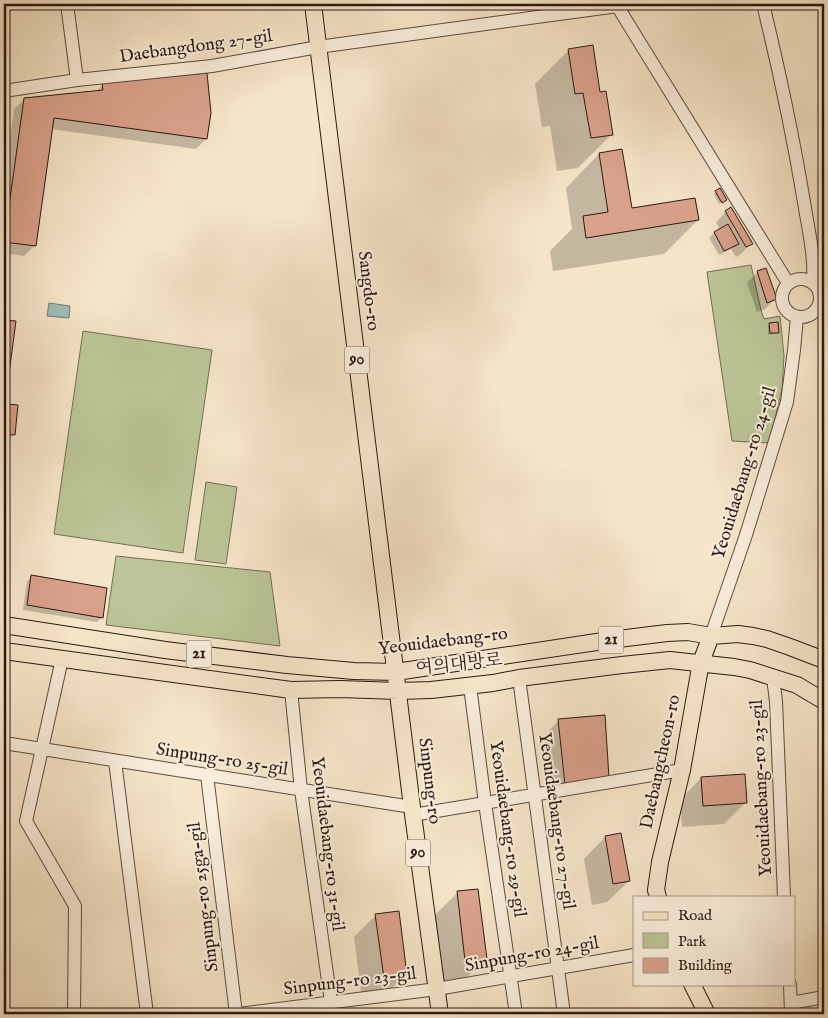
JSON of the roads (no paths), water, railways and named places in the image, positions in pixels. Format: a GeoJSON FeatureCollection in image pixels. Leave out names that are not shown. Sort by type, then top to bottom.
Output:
{"type":"FeatureCollection","features":[{"type":"Feature","properties":{"kind":"main road","name":"Sangdo-ro"},"geometry":{"type":"LineString","coordinates":[[313,4],[396,672]]}},
{"type":"Feature","properties":{"kind":"main road","name":"Yeouidaebang-ro"},"geometry":{"type":"LineString","coordinates":[[4,625],[193,654],[312,667],[396,672],[601,641],[688,632],[711,636],[738,634],[767,639],[824,660]]}},
{"type":"Feature","properties":{"kind":"main road","name":"Daebangcheon-ro"},"geometry":{"type":"LineString","coordinates":[[658,896],[656,890],[660,862],[682,770],[701,662],[711,636]]}},
{"type":"Feature","properties":{"kind":"main road"},"geometry":{"type":"LineString","coordinates":[[4,651],[62,659]]}},
{"type":"Feature","properties":{"kind":"main road","name":"여의대방로"},"geometry":{"type":"LineString","coordinates":[[62,659],[291,690],[398,691],[493,684],[519,678],[670,660],[734,667],[797,685],[824,701]]}},
{"type":"Feature","properties":{"kind":"main road","name":"Sinpung-ro"},"geometry":{"type":"LineString","coordinates":[[396,672],[440,1014]]}},
{"type":"Feature","properties":{"kind":"main road"},"geometry":{"type":"LineString","coordinates":[[693,986],[704,1014]]}},
{"type":"Feature","properties":{"kind":"street"},"geometry":{"type":"LineString","coordinates":[[67,4],[78,80]]}},
{"type":"Feature","properties":{"kind":"street"},"geometry":{"type":"LineString","coordinates":[[763,4],[796,156],[813,261],[813,282]]}},
{"type":"Feature","properties":{"kind":"street"},"geometry":{"type":"LineString","coordinates":[[621,5],[788,283]]}},
{"type":"Feature","properties":{"kind":"street","name":"Daebangdong 27-gil"},"geometry":{"type":"LineString","coordinates":[[4,91],[78,80],[212,66],[318,47],[621,5]]}},
{"type":"Feature","properties":{"kind":"street"},"geometry":{"type":"LineString","coordinates":[[796,278],[808,279],[813,282],[820,292],[821,312],[797,317],[790,314],[782,301],[783,289],[796,278]]}},
{"type":"Feature","properties":{"kind":"street","name":"Yeouidaebang-ro 24-gil"},"geometry":{"type":"LineString","coordinates":[[711,636],[746,535],[787,402],[797,317]]}},
{"type":"Feature","properties":{"kind":"street"},"geometry":{"type":"LineString","coordinates":[[62,659],[26,820],[75,906],[74,1014]]}},
{"type":"Feature","properties":{"kind":"street","name":"Yeouidaebang-ro 27-gil"},"geometry":{"type":"LineString","coordinates":[[519,678],[558,968]]}},
{"type":"Feature","properties":{"kind":"street","name":"Yeouidaebang-ro 23-gil"},"geometry":{"type":"LineString","coordinates":[[773,678],[776,701],[784,896]]}},
{"type":"Feature","properties":{"kind":"street","name":"Yeouidaebang-ro 29-gil"},"geometry":{"type":"LineString","coordinates":[[470,686],[516,1014]]}},
{"type":"Feature","properties":{"kind":"street","name":"Yeouidaebang-ro 31-gil"},"geometry":{"type":"LineString","coordinates":[[291,690],[301,790],[331,1002]]}},
{"type":"Feature","properties":{"kind":"street","name":"Sinpung-ro 25-gil"},"geometry":{"type":"LineString","coordinates":[[4,743],[301,790],[413,811],[485,803],[682,770]]}},
{"type":"Feature","properties":{"kind":"street"},"geometry":{"type":"LineString","coordinates":[[115,761],[147,1014]]}},
{"type":"Feature","properties":{"kind":"street","name":"Sinpung-ro 25ga-gil"},"geometry":{"type":"LineString","coordinates":[[207,775],[237,1014]]}},
{"type":"Feature","properties":{"kind":"street","name":"Sinpung-ro 24-gil"},"geometry":{"type":"LineString","coordinates":[[437,989],[633,955]]}},
{"type":"Feature","properties":{"kind":"street"},"geometry":{"type":"LineString","coordinates":[[558,968],[564,1014]]}},
{"type":"Feature","properties":{"kind":"street"},"geometry":{"type":"LineString","coordinates":[[790,986],[791,1009],[824,997]]}},
{"type":"Feature","properties":{"kind":"street","name":"Sinpung-ro 23-gil"},"geometry":{"type":"LineString","coordinates":[[237,1014],[437,989]]}},
{"type":"Feature","properties":{"kind":"water"},"geometry":{"type":"Polygon","coordinates":[[[49,303],[70,306],[69,318],[47,316],[49,303]]]}}]}
